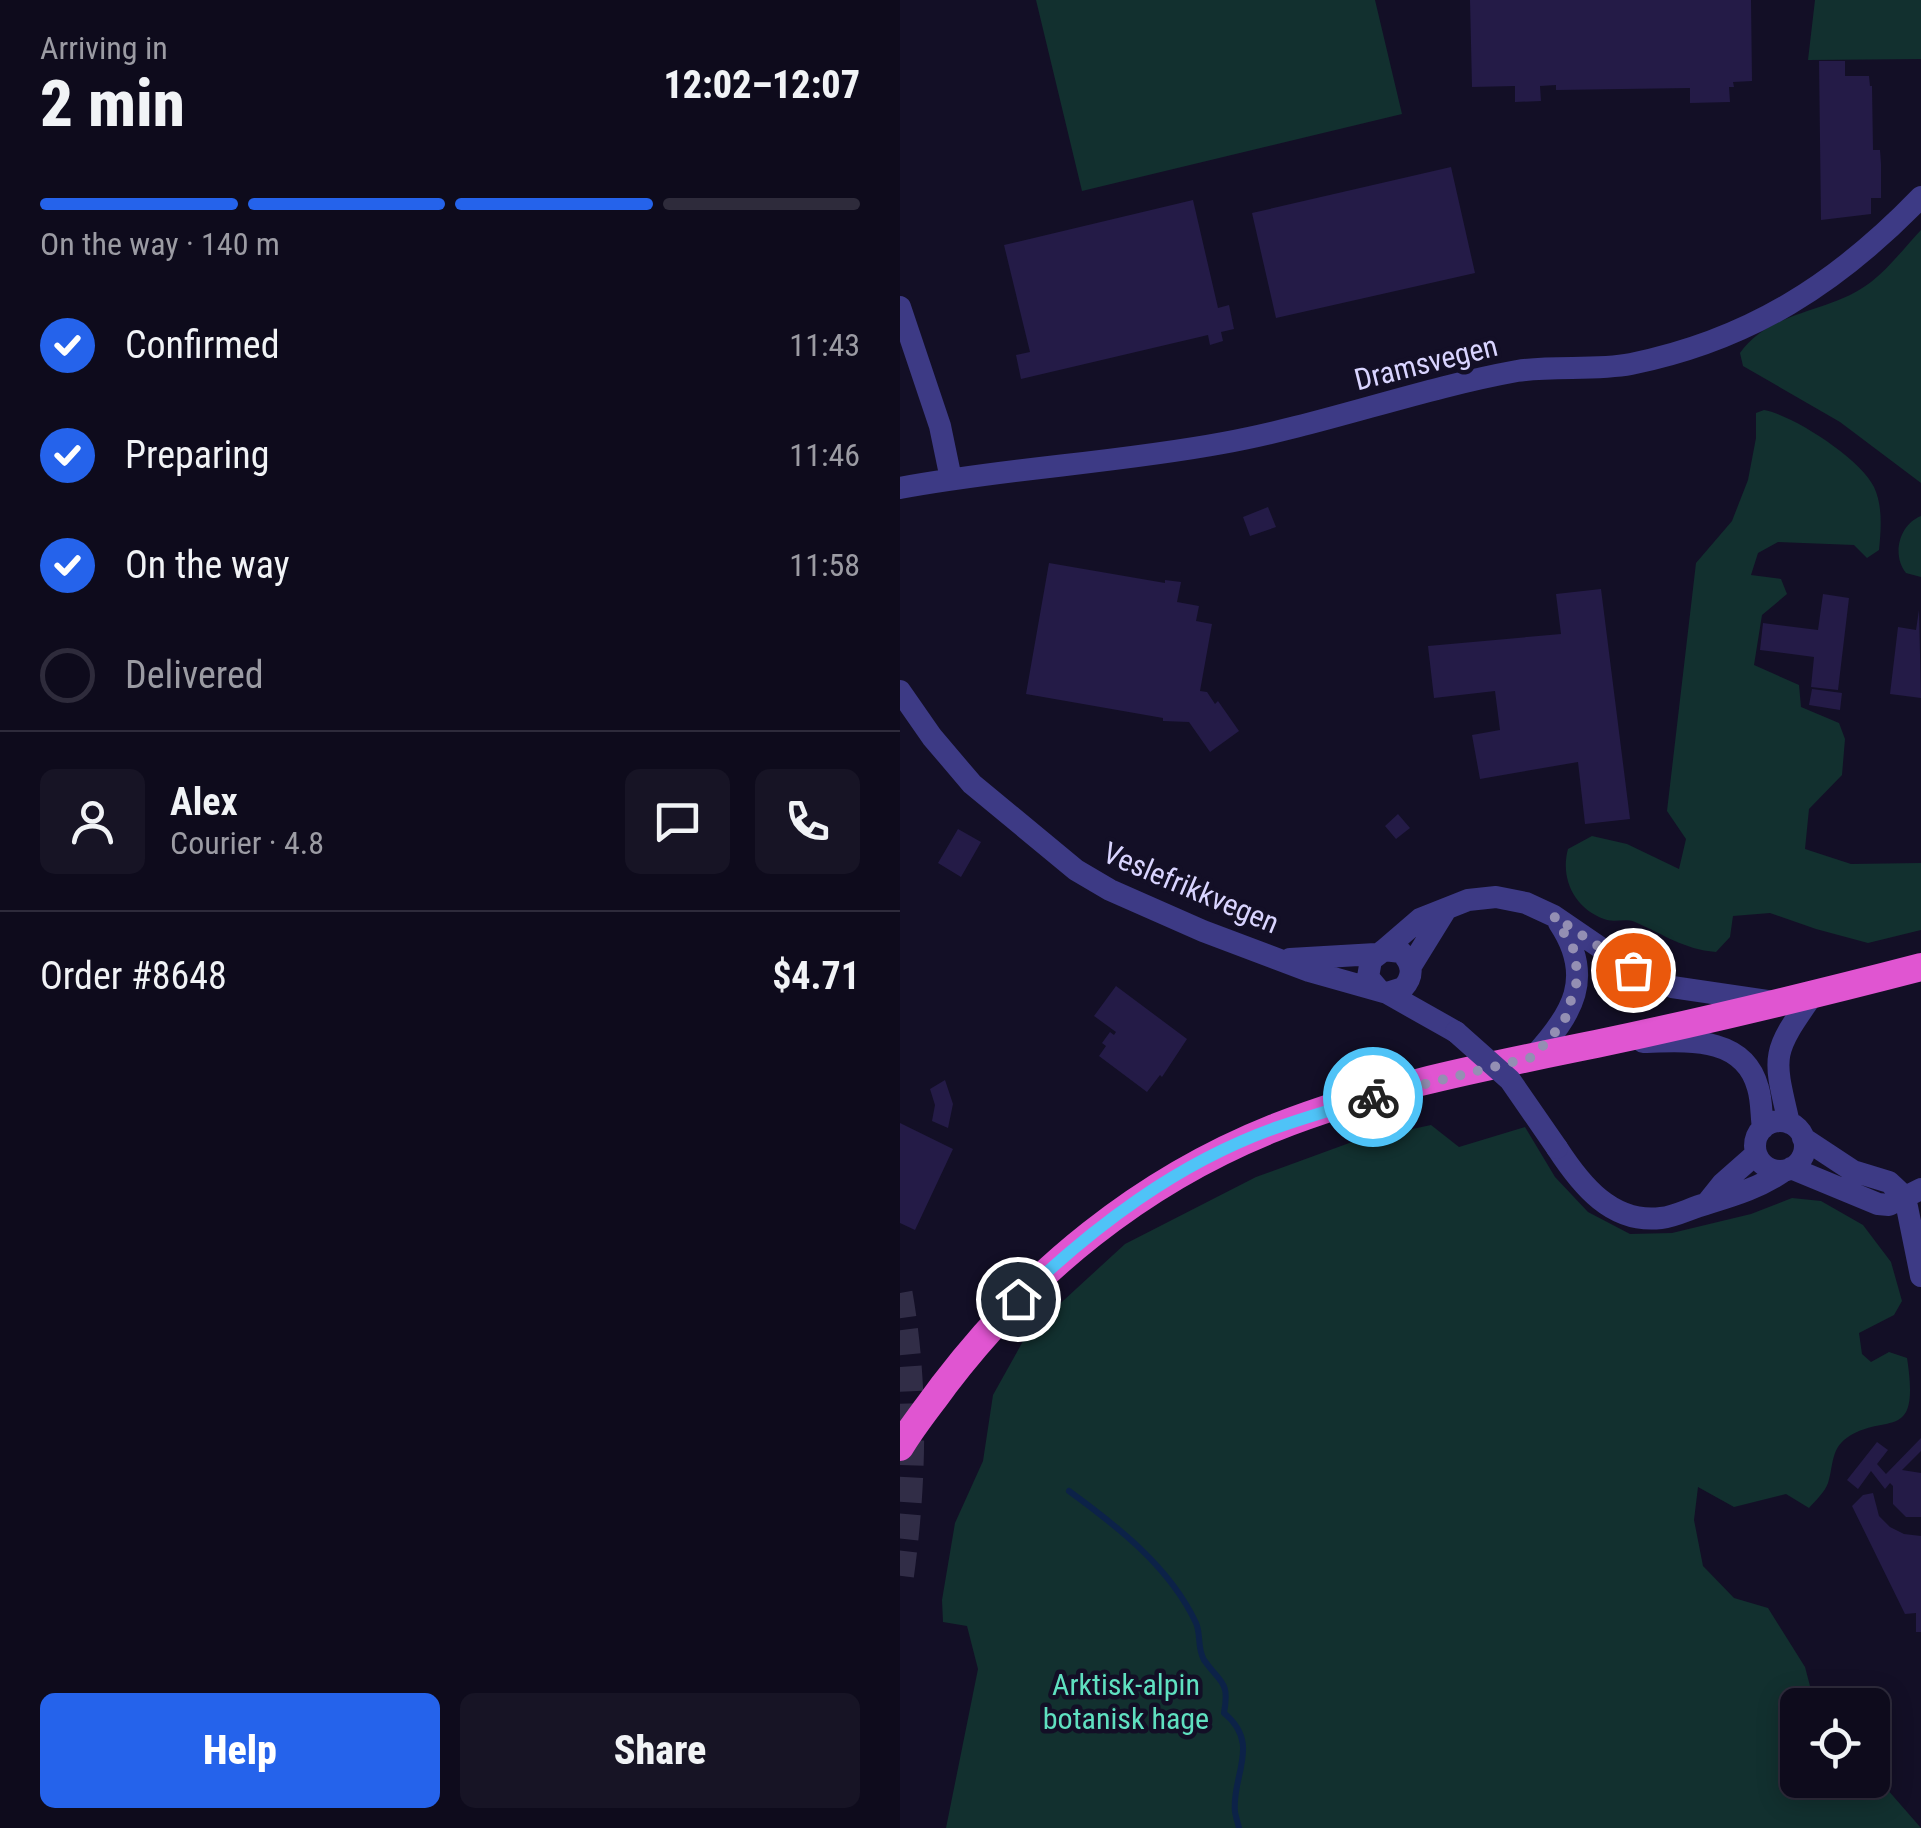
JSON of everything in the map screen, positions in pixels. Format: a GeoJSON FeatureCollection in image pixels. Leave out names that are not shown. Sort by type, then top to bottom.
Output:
{"type":"FeatureCollection","features":[{"type":"Feature","properties":{"kind":"highway"},"geometry":{"type":"LineString","coordinates":[[900,1447],[963,1360],[1072,1247],[1176,1174],[1274,1128],[1394,1090],[1779,1004],[1921,968]]}},
{"type":"Feature","properties":{"kind":"street","name":"Dramsvegen"},"geometry":{"type":"LineString","coordinates":[[900,488],[1156,455],[1227,442],[1517,371],[1631,364],[1708,342],[1758,322],[1822,286],[1874,244],[1921,196]]}},
{"type":"Feature","properties":{"kind":"street"},"geometry":{"type":"LineString","coordinates":[[900,307],[940,426],[951,479]]}},
{"type":"Feature","properties":{"kind":"street","name":"Veslefrikkvegen"},"geometry":{"type":"LineString","coordinates":[[902,699],[972,784],[1076,870],[1186,924],[1309,970],[1383,991],[1450,1028],[1510,1080],[1576,1177],[1601,1202],[1626,1216],[1660,1218],[1754,1189],[1788,1169]]}},
{"type":"Feature","properties":{"kind":"street"},"geometry":{"type":"LineString","coordinates":[[1445,911],[1403,988],[1383,991],[1368,977],[1368,968],[1380,952],[1420,919],[1468,900],[1496,897],[1526,903],[1554,916],[1633,970],[1672,987],[1779,1004]]}},
{"type":"Feature","properties":{"kind":"street"},"geometry":{"type":"LineString","coordinates":[[1533,1057],[1564,1022],[1578,978],[1574,950],[1554,916]]}},
{"type":"Feature","properties":{"kind":"street"},"geometry":{"type":"LineString","coordinates":[[1380,952],[1400,952],[1411,970]]}},
{"type":"Feature","properties":{"kind":"street","name":"Veslefrikkvegen"},"geometry":{"type":"LineString","coordinates":[[1284,959],[1380,952]]}},
{"type":"Feature","properties":{"kind":"street","name":"Veslefrikkvegen"},"geometry":{"type":"LineString","coordinates":[[1411,970],[1450,1028]]}},
{"type":"Feature","properties":{"kind":"street"},"geometry":{"type":"LineString","coordinates":[[1788,1169],[1801,1159],[1776,1067],[1778,1050],[1812,996]]}},
{"type":"Feature","properties":{"kind":"street"},"geometry":{"type":"LineString","coordinates":[[1599,1043],[1691,1041],[1730,1050],[1744,1062],[1758,1088],[1763,1128]]}},
{"type":"Feature","properties":{"kind":"street"},"geometry":{"type":"LineString","coordinates":[[1775,1122],[1796,1131],[1853,1171],[1913,1193],[1889,1205],[1878,1204],[1788,1169],[1764,1166],[1756,1154],[1756,1140],[1763,1128],[1775,1122]]}},
{"type":"Feature","properties":{"kind":"street"},"geometry":{"type":"LineString","coordinates":[[1706,1204],[1756,1154]]}},
{"type":"Feature","properties":{"kind":"street"},"geometry":{"type":"LineString","coordinates":[[1913,1193],[1921,1276]]}},
{"type":"Feature","properties":{"kind":"green space"},"geometry":{"type":"Polygon","coordinates":[[[1036,0],[1375,0],[1402,114],[1082,191],[1036,0]]]}},
{"type":"Feature","properties":{"kind":"green space"},"geometry":{"type":"Polygon","coordinates":[[[1815,0],[1921,0],[1921,59],[1808,60],[1815,0]]]}},
{"type":"Feature","properties":{"kind":"green space"},"geometry":{"type":"Polygon","coordinates":[[[1921,230],[1921,483],[1840,422],[1743,366],[1740,353],[1768,328],[1871,282],[1921,230]]]}},
{"type":"Feature","properties":{"kind":"green space"},"geometry":{"type":"Polygon","coordinates":[[[1764,410],[1808,429],[1855,464],[1874,487],[1880,510],[1879,550],[1867,558],[1854,545],[1778,542],[1758,553],[1751,575],[1781,579],[1787,594],[1762,615],[1754,665],[1799,685],[1801,707],[1839,723],[1845,739],[1842,775],[1809,809],[1805,849],[1851,864],[1921,863],[1921,930],[1868,943],[1770,913],[1733,916],[1730,937],[1716,952],[1684,945],[1635,922],[1608,920],[1594,914],[1572,891],[1566,860],[1568,849],[1592,836],[1627,844],[1679,869],[1686,839],[1667,811],[1696,563],[1732,521],[1748,480],[1756,413],[1764,410]]]}},
{"type":"Feature","properties":{"kind":"green space"},"geometry":{"type":"Polygon","coordinates":[[[1921,516],[1921,577],[1906,573],[1899,549],[1903,533],[1921,516]]]}},
{"type":"Feature","properties":{"kind":"green space","name":"Arktisk-alpin botanisk hage"},"geometry":{"type":"Polygon","coordinates":[[[1431,1125],[1459,1147],[1525,1127],[1555,1177],[1588,1212],[1630,1234],[1672,1233],[1751,1214],[1792,1198],[1821,1201],[1863,1225],[1891,1262],[1902,1301],[1894,1315],[1859,1333],[1862,1354],[1871,1362],[1889,1352],[1907,1358],[1910,1386],[1904,1415],[1844,1440],[1835,1454],[1827,1486],[1809,1508],[1786,1494],[1734,1507],[1698,1487],[1694,1520],[1703,1566],[1734,1598],[1768,1608],[1805,1667],[1811,1688],[1780,1688],[1780,1798],[1890,1798],[1890,1792],[1921,1828],[946,1828],[978,1669],[967,1626],[943,1622],[942,1600],[955,1523],[983,1461],[993,1395],[1027,1334],[1125,1244],[1256,1177],[1352,1142],[1431,1125]]]}},
{"type":"Feature","properties":{"kind":"building"},"geometry":{"type":"Polygon","coordinates":[[[1470,0],[1751,0],[1752,81],[1733,82],[1734,87],[1729,87],[1730,102],[1690,103],[1690,88],[1556,90],[1556,85],[1540,86],[1541,101],[1515,102],[1515,86],[1472,87],[1470,0]]]}},
{"type":"Feature","properties":{"kind":"building"},"geometry":{"type":"Polygon","coordinates":[[[1819,61],[1845,61],[1845,76],[1869,76],[1873,150],[1880,150],[1881,164],[1881,198],[1871,198],[1871,214],[1821,220],[1819,61]]]}},
{"type":"Feature","properties":{"kind":"building"},"geometry":{"type":"Polygon","coordinates":[[[1451,167],[1475,273],[1276,318],[1252,213],[1451,167]]]}},
{"type":"Feature","properties":{"kind":"building"},"geometry":{"type":"Polygon","coordinates":[[[1193,200],[1218,308],[1229,305],[1234,329],[1221,332],[1223,341],[1210,345],[1208,335],[1021,379],[1016,355],[1030,352],[1004,245],[1193,200]]]}},
{"type":"Feature","properties":{"kind":"building"},"geometry":{"type":"Polygon","coordinates":[[[1268,507],[1276,527],[1250,536],[1243,517],[1268,507]]]}},
{"type":"Feature","properties":{"kind":"building"},"geometry":{"type":"Polygon","coordinates":[[[1049,563],[1165,583],[1181,582],[1177,602],[1199,606],[1196,621],[1212,624],[1200,691],[1207,692],[1215,704],[1218,701],[1239,731],[1210,752],[1189,722],[1163,721],[1026,694],[1049,563]]]}},
{"type":"Feature","properties":{"kind":"building"},"geometry":{"type":"Polygon","coordinates":[[[1601,589],[1630,819],[1585,824],[1578,762],[1480,779],[1472,735],[1500,730],[1495,691],[1434,698],[1428,646],[1561,634],[1556,594],[1601,589]]]}},
{"type":"Feature","properties":{"kind":"building"},"geometry":{"type":"Polygon","coordinates":[[[1823,594],[1849,598],[1838,690],[1811,687],[1814,657],[1760,650],[1763,623],[1818,630],[1823,594]]]}},
{"type":"Feature","properties":{"kind":"building"},"geometry":{"type":"Polygon","coordinates":[[[1919,610],[1921,698],[1890,694],[1898,627],[1916,630],[1919,610]]]}},
{"type":"Feature","properties":{"kind":"building"},"geometry":{"type":"Polygon","coordinates":[[[1812,689],[1842,693],[1840,710],[1809,705],[1812,689]]]}},
{"type":"Feature","properties":{"kind":"building"},"geometry":{"type":"Polygon","coordinates":[[[1398,814],[1410,828],[1396,839],[1385,826],[1398,814]]]}},
{"type":"Feature","properties":{"kind":"building"},"geometry":{"type":"Polygon","coordinates":[[[958,829],[981,842],[961,877],[938,863],[958,829]]]}},
{"type":"Feature","properties":{"kind":"building"},"geometry":{"type":"Polygon","coordinates":[[[1116,986],[1187,1039],[1147,1092],[1099,1056],[1106,1046],[1102,1043],[1110,1032],[1116,1032],[1094,1016],[1116,986]]]}},
{"type":"Feature","properties":{"kind":"building"},"geometry":{"type":"Polygon","coordinates":[[[945,1080],[953,1104],[948,1128],[932,1121],[935,1105],[930,1089],[945,1080]]]}},
{"type":"Feature","properties":{"kind":"building"},"geometry":{"type":"Polygon","coordinates":[[[900,1123],[953,1149],[915,1230],[900,1223],[900,1123]]]}},
{"type":"Feature","properties":{"kind":"building"},"geometry":{"type":"Polygon","coordinates":[[[1921,1438],[1921,1451],[1902,1470],[1921,1473],[1921,1517],[1906,1517],[1893,1504],[1893,1486],[1890,1483],[1885,1489],[1871,1471],[1858,1489],[1847,1480],[1877,1442],[1888,1450],[1877,1464],[1886,1474],[1921,1438]]]}},
{"type":"Feature","properties":{"kind":"building"},"geometry":{"type":"Polygon","coordinates":[[[1873,1493],[1879,1516],[1890,1527],[1921,1536],[1921,1632],[1916,1632],[1916,1613],[1905,1614],[1852,1506],[1863,1495],[1873,1493]]]}},
{"type":"Feature","properties":{"kind":"waterway"},"geometry":{"type":"LineString","coordinates":[[1069,1491],[1123,1533],[1157,1566],[1196,1623],[1204,1660],[1225,1688],[1224,1713],[1241,1736],[1242,1761],[1235,1799],[1239,1828]]}},
{"type":"Feature","properties":{"kind":"tunnel"},"geometry":{"type":"LineString","coordinates":[[900,1293],[909,1366],[912,1440],[900,1586]]}},
{"type":"Feature","properties":{"kind":"way so far"},"geometry":{"type":"LineString","coordinates":[[1373,1097],[1533,1057],[1564,1022],[1578,978],[1574,950],[1554,916],[1633,970]]}},
{"type":"Feature","properties":{"kind":"route"},"geometry":{"type":"LineString","coordinates":[[1018,1299],[1072,1247],[1176,1174],[1274,1128],[1373,1097]]}}]}
